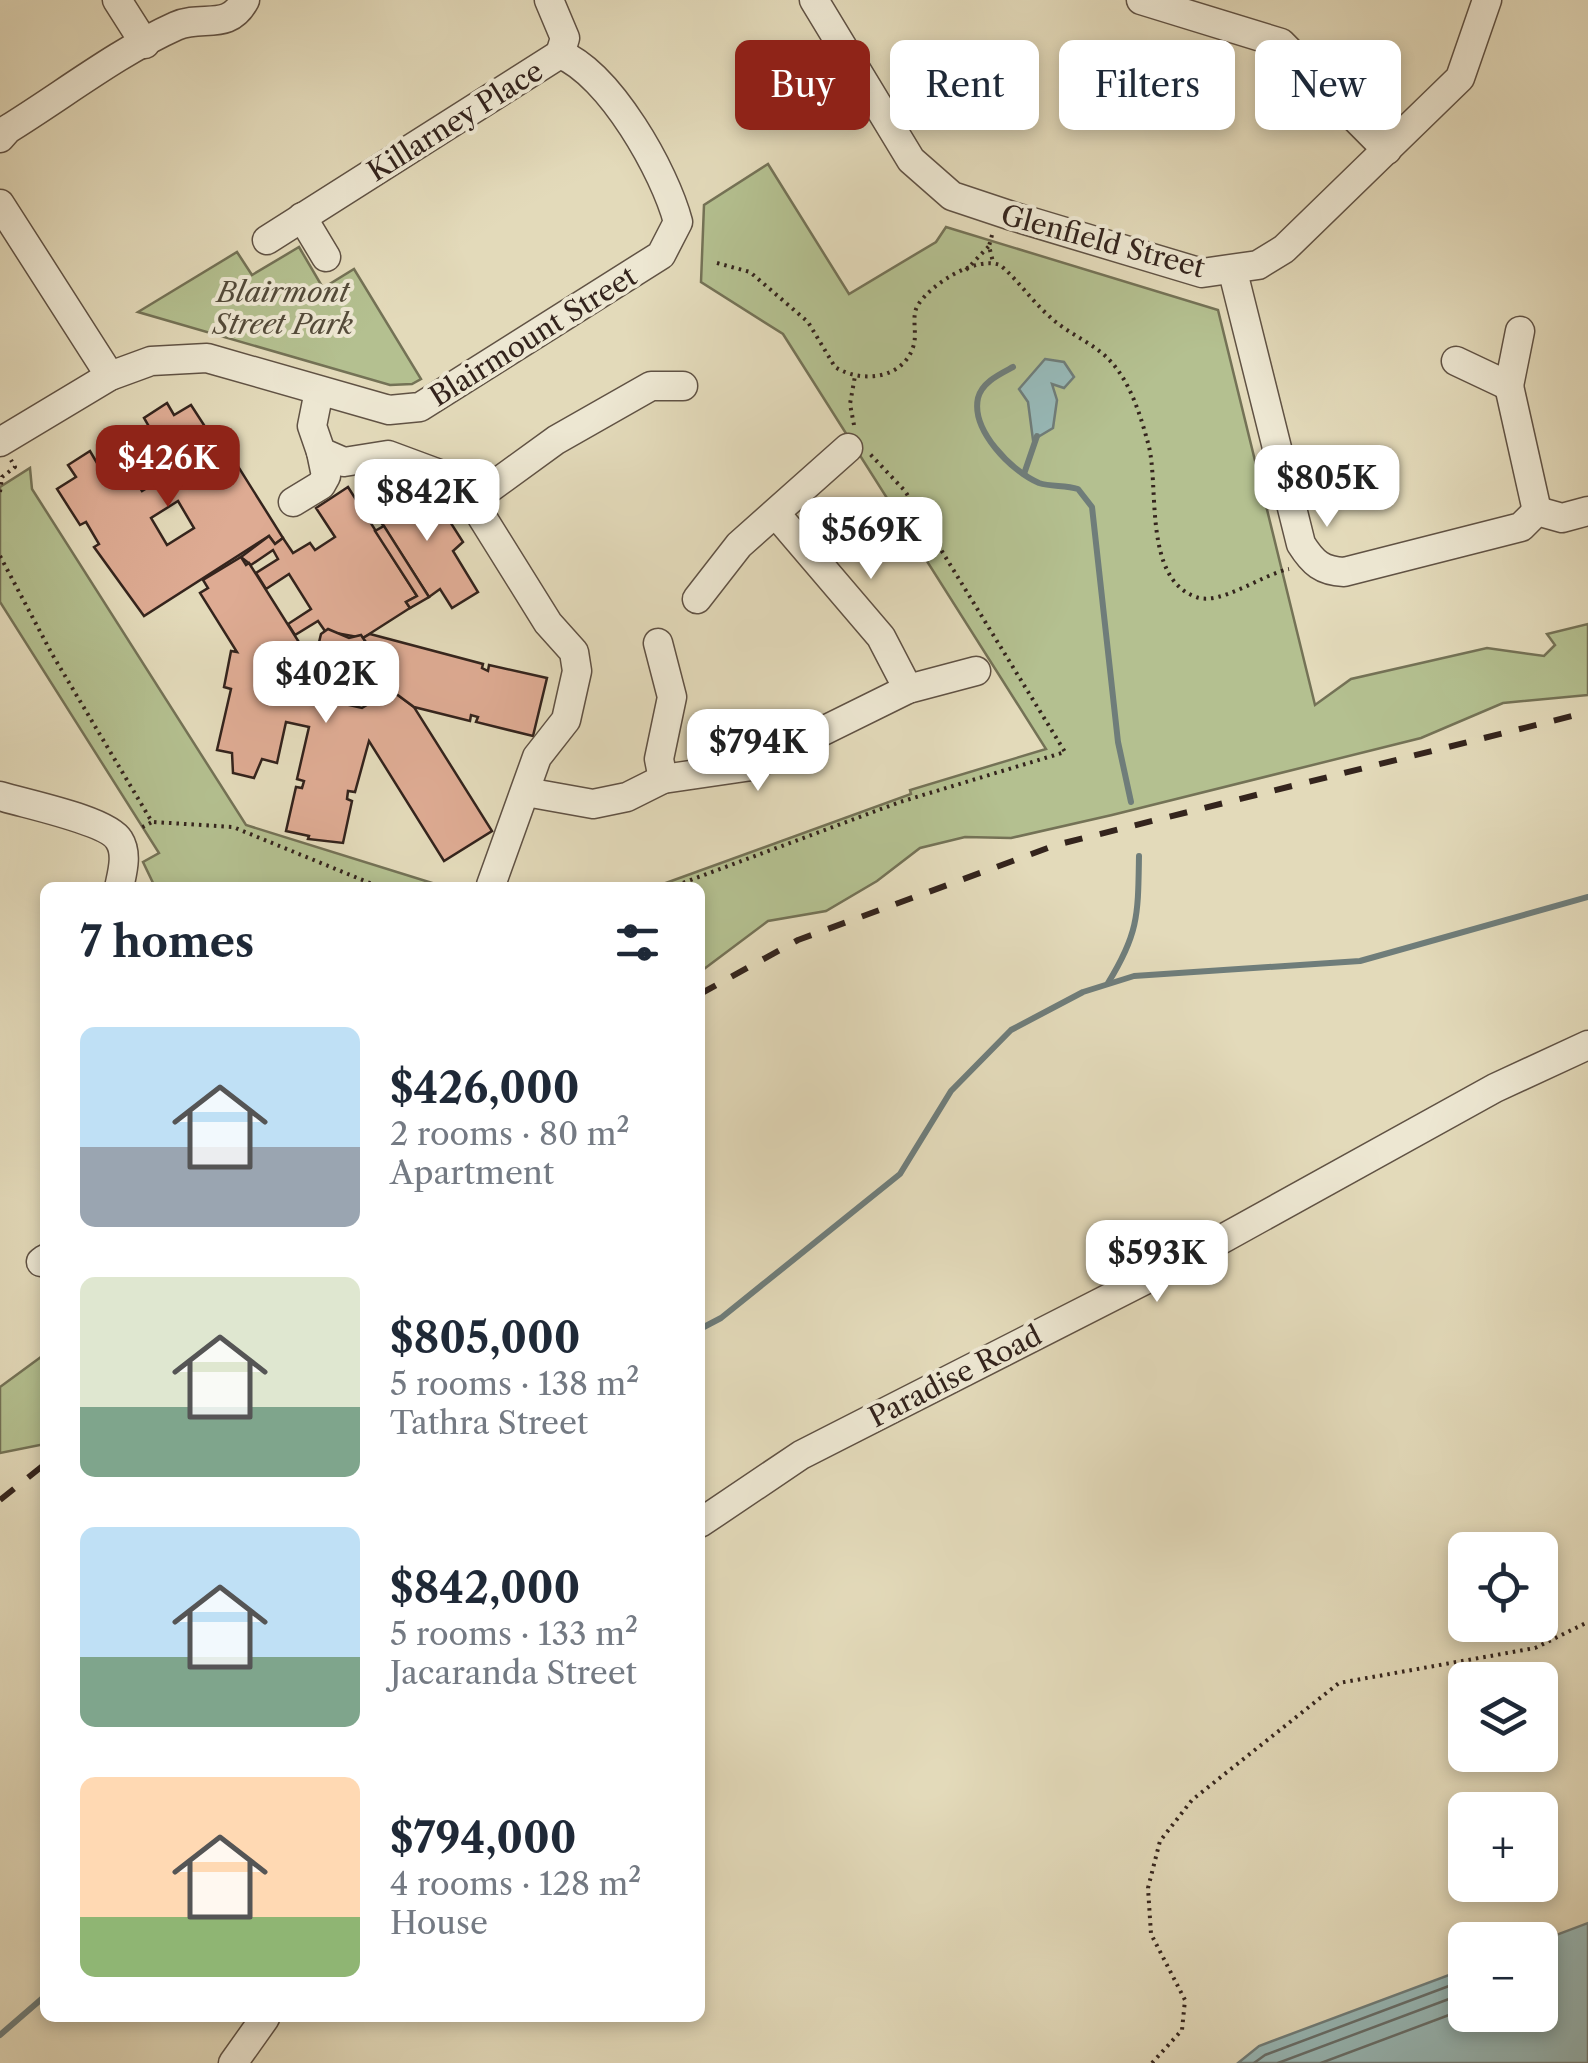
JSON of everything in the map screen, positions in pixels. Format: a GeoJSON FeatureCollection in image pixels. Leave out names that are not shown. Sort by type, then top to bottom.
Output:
{"type":"FeatureCollection","features":[{"type":"Feature","properties":{"kind":"street"},"geometry":{"type":"LineString","coordinates":[[117,0],[146,44]]}},
{"type":"Feature","properties":{"kind":"street"},"geometry":{"type":"LineString","coordinates":[[0,138],[8,129],[180,24],[220,23],[239,11],[244,0]]}},
{"type":"Feature","properties":{"kind":"street"},"geometry":{"type":"LineString","coordinates":[[549,0],[565,38],[560,54]]}},
{"type":"Feature","properties":{"kind":"street","name":"Glenfield Street"},"geometry":{"type":"LineString","coordinates":[[814,0],[912,160],[952,196],[1202,273],[1233,272],[1284,249],[1460,78],[1487,0]]}},
{"type":"Feature","properties":{"kind":"street"},"geometry":{"type":"LineString","coordinates":[[1141,0],[1281,43],[1387,150]]}},
{"type":"Feature","properties":{"kind":"street","name":"Killarney Place"},"geometry":{"type":"LineString","coordinates":[[266,240],[560,54],[578,61],[598,78],[670,191],[678,222],[668,246]]}},
{"type":"Feature","properties":{"kind":"street"},"geometry":{"type":"LineString","coordinates":[[0,204],[110,376]]}},
{"type":"Feature","properties":{"kind":"street"},"geometry":{"type":"LineString","coordinates":[[302,218],[326,257]]}},
{"type":"Feature","properties":{"kind":"street","name":"Blairmount Street"},"geometry":{"type":"LineString","coordinates":[[4,449],[110,376],[151,362],[207,358],[390,410],[420,407],[668,246]]}},
{"type":"Feature","properties":{"kind":"street"},"geometry":{"type":"LineString","coordinates":[[1233,272],[1302,544],[1311,560],[1327,571],[1344,572],[1520,527],[1537,512]]}},
{"type":"Feature","properties":{"kind":"street"},"geometry":{"type":"LineString","coordinates":[[1520,331],[1509,386],[1537,512]]}},
{"type":"Feature","properties":{"kind":"street"},"geometry":{"type":"LineString","coordinates":[[1456,361],[1509,386]]}},
{"type":"Feature","properties":{"kind":"street"},"geometry":{"type":"LineString","coordinates":[[472,501],[556,440],[651,386],[683,386]]}},
{"type":"Feature","properties":{"kind":"street"},"geometry":{"type":"LineString","coordinates":[[294,502],[321,485],[326,476],[312,426],[318,391]]}},
{"type":"Feature","properties":{"kind":"street"},"geometry":{"type":"LineString","coordinates":[[697,599],[739,544],[848,448]]}},
{"type":"Feature","properties":{"kind":"street"},"geometry":{"type":"LineString","coordinates":[[321,452],[344,462],[388,455],[442,475],[472,501],[548,622],[574,652],[577,672],[566,720],[536,756],[492,882]]}},
{"type":"Feature","properties":{"kind":"street"},"geometry":{"type":"LineString","coordinates":[[1537,512],[1562,518],[1588,511]]}},
{"type":"Feature","properties":{"kind":"street"},"geometry":{"type":"LineString","coordinates":[[776,514],[881,638],[908,689]]}},
{"type":"Feature","properties":{"kind":"street"},"geometry":{"type":"LineString","coordinates":[[658,643],[672,697],[659,760],[663,779]]}},
{"type":"Feature","properties":{"kind":"street"},"geometry":{"type":"LineString","coordinates":[[526,792],[593,804],[627,797],[663,779],[752,766],[908,689],[976,671]]}},
{"type":"Feature","properties":{"kind":"street"},"geometry":{"type":"LineString","coordinates":[[0,796],[106,828],[120,840],[124,860],[121,882]]}},
{"type":"Feature","properties":{"kind":"street","name":"Paradise Road"},"geometry":{"type":"LineString","coordinates":[[705,1519],[801,1455],[1186,1258],[1496,1088],[1588,1045]]}},
{"type":"Feature","properties":{"kind":"street"},"geometry":{"type":"LineString","coordinates":[[233,2063],[262,2022]]}},
{"type":"Feature","properties":{"kind":"path"},"geometry":{"type":"LineString","coordinates":[[966,270],[989,246],[992,235]]}},
{"type":"Feature","properties":{"kind":"path"},"geometry":{"type":"LineString","coordinates":[[989,246],[993,262],[1007,271],[1050,318],[1112,362],[1124,381],[1150,447],[1155,494],[1152,513],[1162,556],[1188,592],[1200,598],[1233,594],[1256,578],[1303,566],[1311,560]]}},
{"type":"Feature","properties":{"kind":"path"},"geometry":{"type":"LineString","coordinates":[[718,263],[750,272],[816,330],[835,368],[866,378],[886,374],[905,361],[915,339],[917,306],[945,280],[993,262]]}},
{"type":"Feature","properties":{"kind":"path"},"geometry":{"type":"LineString","coordinates":[[0,492],[2,477],[15,468],[4,449]]}},
{"type":"Feature","properties":{"kind":"path"},"geometry":{"type":"LineString","coordinates":[[0,556],[52,654],[152,822]]}},
{"type":"Feature","properties":{"kind":"path"},"geometry":{"type":"LineString","coordinates":[[120,840],[152,822],[233,828],[367,882]]}},
{"type":"Feature","properties":{"kind":"path"},"geometry":{"type":"LineString","coordinates":[[1152,2063],[1182,2030],[1185,2000],[1151,1934],[1148,1888],[1160,1842],[1192,1800],[1339,1683],[1535,1648],[1588,1622]]}},
{"type":"Feature","properties":{"kind":"green space"},"geometry":{"type":"Polygon","coordinates":[[[768,164],[849,294],[936,242],[946,227],[1218,310],[1315,705],[1351,679],[1487,648],[1544,656],[1555,645],[1547,634],[1588,624],[1588,695],[1503,703],[1421,738],[1112,815],[1011,838],[965,837],[920,848],[877,881],[826,911],[768,921],[705,968],[705,882],[669,882],[911,794],[910,790],[1046,749],[783,334],[701,282],[704,205],[768,164]]]}},
{"type":"Feature","properties":{"kind":"green space","name":"Blairmont Street Park"},"geometry":{"type":"Polygon","coordinates":[[[299,247],[323,288],[354,269],[421,379],[412,384],[390,385],[138,312],[237,252],[252,275],[299,247]]]}},
{"type":"Feature","properties":{"kind":"green space"},"geometry":{"type":"Polygon","coordinates":[[[30,468],[32,489],[246,825],[429,882],[153,882],[143,862],[159,853],[0,602],[0,487],[30,468]]]}},
{"type":"Feature","properties":{"kind":"green space"},"geometry":{"type":"Polygon","coordinates":[[[40,1358],[40,1445],[0,1453],[0,1387],[40,1358]]]}},
{"type":"Feature","properties":{"kind":"water"},"geometry":{"type":"Polygon","coordinates":[[[1045,359],[1064,362],[1074,377],[1064,388],[1052,384],[1057,400],[1053,428],[1033,440],[1028,402],[1019,389],[1045,359]]]}},
{"type":"Feature","properties":{"kind":"water"},"geometry":{"type":"Polygon","coordinates":[[[1588,1923],[1588,2063],[1238,2063],[1259,2046],[1448,1975],[1448,2032],[1558,2032],[1558,1934],[1588,1923]]]}},
{"type":"Feature","properties":{"kind":"building"},"geometry":{"type":"Polygon","coordinates":[[[167,403],[174,415],[191,405],[215,442],[214,450],[224,444],[283,538],[275,544],[269,536],[144,616],[94,547],[99,544],[86,522],[80,525],[57,489],[76,477],[68,465],[90,451],[97,463],[117,451],[142,491],[158,481],[132,441],[151,430],[144,418],[167,403]],[[178,501],[151,518],[167,545],[194,528],[178,501]]]}},
{"type":"Feature","properties":{"kind":"building"},"geometry":{"type":"Polygon","coordinates":[[[410,483],[421,500],[428,495],[437,509],[440,506],[463,542],[453,551],[478,592],[452,608],[440,589],[429,597],[375,513],[391,503],[387,498],[410,483]]]}},
{"type":"Feature","properties":{"kind":"building"},"geometry":{"type":"Polygon","coordinates":[[[348,487],[417,596],[406,602],[410,608],[363,638],[325,631],[318,621],[295,635],[288,624],[311,609],[289,574],[266,589],[256,573],[278,559],[273,550],[251,565],[241,557],[269,536],[275,544],[283,538],[293,553],[310,543],[315,550],[335,537],[316,508],[348,487]]]}},
{"type":"Feature","properties":{"kind":"building"},"geometry":{"type":"Polygon","coordinates":[[[384,526],[429,597],[410,608],[406,602],[417,596],[375,531],[384,526]]]}},
{"type":"Feature","properties":{"kind":"building"},"geometry":{"type":"Polygon","coordinates":[[[241,557],[246,565],[249,563],[302,647],[298,664],[351,678],[345,704],[362,708],[391,690],[414,707],[492,831],[444,861],[369,741],[355,792],[348,791],[347,799],[352,801],[343,843],[308,839],[309,836],[286,831],[296,787],[302,788],[304,781],[297,779],[309,727],[286,722],[277,763],[262,759],[254,778],[233,773],[232,753],[217,750],[231,689],[224,687],[231,651],[237,652],[200,593],[208,588],[203,580],[241,557]]]}},
{"type":"Feature","properties":{"kind":"building"},"geometry":{"type":"Polygon","coordinates":[[[328,629],[349,638],[361,635],[371,649],[367,667],[351,678],[323,672],[315,659],[321,634],[328,629]]]}},
{"type":"Feature","properties":{"kind":"building"},"geometry":{"type":"Polygon","coordinates":[[[370,634],[483,664],[482,668],[488,671],[489,665],[547,678],[533,736],[476,722],[478,717],[471,715],[470,721],[414,707],[391,690],[393,676],[365,669],[371,649],[363,638],[370,634]]]}},
{"type":"Feature","properties":{"kind":"waterway"},"geometry":{"type":"LineString","coordinates":[[1013,367],[983,387],[977,410],[995,448],[1017,469],[1039,483],[1078,489],[1092,507],[1118,742],[1131,802]]}},
{"type":"Feature","properties":{"kind":"waterway"},"geometry":{"type":"LineString","coordinates":[[1024,474],[1037,436]]}},
{"type":"Feature","properties":{"kind":"waterway"},"geometry":{"type":"LineString","coordinates":[[1108,983],[1135,923],[1139,856]]}},
{"type":"Feature","properties":{"kind":"waterway"},"geometry":{"type":"LineString","coordinates":[[705,1326],[721,1318],[900,1174],[951,1091],[1011,1030],[1083,992],[1134,976],[1360,961],[1588,897]]}},
{"type":"Feature","properties":{"kind":"waterway"},"geometry":{"type":"LineString","coordinates":[[0,2035],[40,2000]]}},
{"type":"Feature","properties":{"kind":"railway"},"geometry":{"type":"LineString","coordinates":[[705,991],[798,940],[1056,845],[1588,712]]}},
{"type":"Feature","properties":{"kind":"railway"},"geometry":{"type":"LineString","coordinates":[[0,1500],[40,1468]]}}]}
